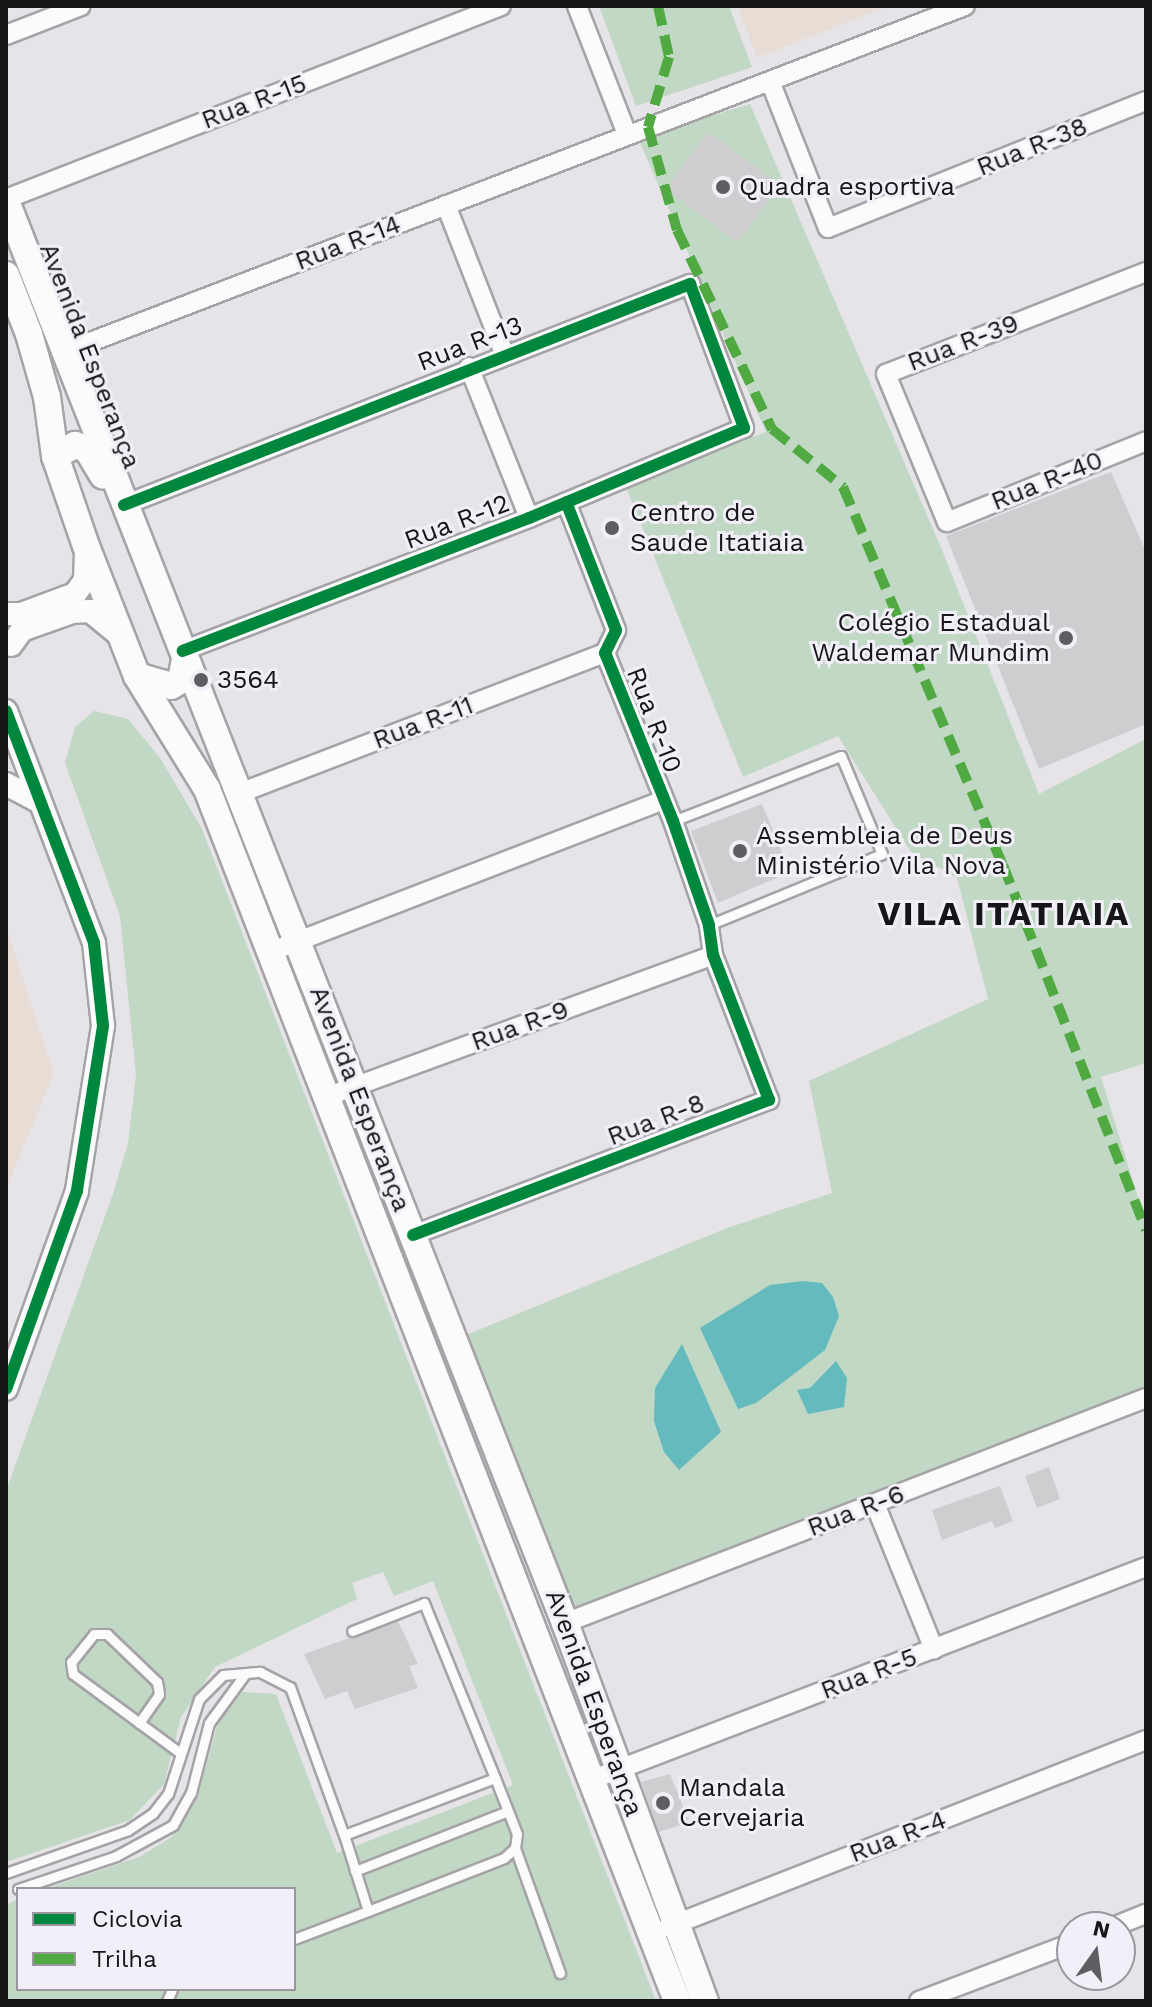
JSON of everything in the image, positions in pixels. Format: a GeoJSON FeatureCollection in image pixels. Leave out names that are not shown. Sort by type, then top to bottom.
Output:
{"type":"FeatureCollection","features":[{"type":"Feature","properties":{"kind":"main road","name":"Avenida Esperança"},"geometry":{"type":"LineString","coordinates":[[6,200],[565,1623],[705,2001]]}},
{"type":"Feature","properties":{"kind":"main road","name":"Avenida Esperança"},"geometry":{"type":"LineString","coordinates":[[6,275],[43,384],[55,456],[86,546],[137,676],[207,789],[677,2001]]}},
{"type":"Feature","properties":{"kind":"main road"},"geometry":{"type":"LineString","coordinates":[[55,456],[75,445],[87,449],[124,505]]}},
{"type":"Feature","properties":{"kind":"main road"},"geometry":{"type":"LineString","coordinates":[[137,676],[171,686],[181,680],[184,655]]}},
{"type":"Feature","properties":{"kind":"street"},"geometry":{"type":"LineString","coordinates":[[6,35],[81,6]]}},
{"type":"Feature","properties":{"kind":"street","name":"Rua R-15"},"geometry":{"type":"LineString","coordinates":[[6,200],[501,6]]}},
{"type":"Feature","properties":{"kind":"street"},"geometry":{"type":"LineString","coordinates":[[577,6],[627,134]]}},
{"type":"Feature","properties":{"kind":"street","name":"Rua R-14"},"geometry":{"type":"LineString","coordinates":[[67,351],[965,6]]}},
{"type":"Feature","properties":{"kind":"street","name":"Rua R-38"},"geometry":{"type":"LineString","coordinates":[[770,81],[828,228],[1146,101]]}},
{"type":"Feature","properties":{"kind":"street","name":"Rua R-13"},"geometry":{"type":"LineString","coordinates":[[446,205],[504,353]]}},
{"type":"Feature","properties":{"kind":"street","name":"Rua R-39"},"geometry":{"type":"LineString","coordinates":[[947,522],[886,374],[1146,272]]}},
{"type":"Feature","properties":{"kind":"street","name":"Rua R-13"},"geometry":{"type":"LineString","coordinates":[[124,505],[504,353],[690,284],[744,428]]}},
{"type":"Feature","properties":{"kind":"street"},"geometry":{"type":"LineString","coordinates":[[469,367],[529,518]]}},
{"type":"Feature","properties":{"kind":"street","name":"Rua R-12"},"geometry":{"type":"LineString","coordinates":[[184,655],[529,518],[744,428]]}},
{"type":"Feature","properties":{"kind":"street","name":"Rua R-40"},"geometry":{"type":"LineString","coordinates":[[947,522],[1146,441]]}},
{"type":"Feature","properties":{"kind":"street","name":"Rua R-10"},"geometry":{"type":"LineString","coordinates":[[566,502],[616,630],[605,653],[661,801],[673,821],[709,925],[713,955]]}},
{"type":"Feature","properties":{"kind":"street"},"geometry":{"type":"LineString","coordinates":[[6,614],[21,614],[75,594],[85,580],[86,546]]}},
{"type":"Feature","properties":{"kind":"street"},"geometry":{"type":"LineString","coordinates":[[8,643],[22,630],[90,611],[124,640]]}},
{"type":"Feature","properties":{"kind":"street","name":"Rua R-11"},"geometry":{"type":"LineString","coordinates":[[240,793],[605,653]]}},
{"type":"Feature","properties":{"kind":"street"},"geometry":{"type":"LineString","coordinates":[[6,1389],[77,1191],[103,1026],[94,943],[40,802],[16,771],[7,719]]}},
{"type":"Feature","properties":{"kind":"street"},"geometry":{"type":"LineString","coordinates":[[6,784],[40,802]]}},
{"type":"Feature","properties":{"kind":"street","name":"Rua R-10"},"geometry":{"type":"LineString","coordinates":[[270,952],[661,801]]}},
{"type":"Feature","properties":{"kind":"street","name":"Rua R-9"},"geometry":{"type":"LineString","coordinates":[[326,1097],[713,955]]}},
{"type":"Feature","properties":{"kind":"street","name":"Rua R-8"},"geometry":{"type":"LineString","coordinates":[[413,1235],[769,1100],[713,955]]}},
{"type":"Feature","properties":{"kind":"street","name":"Rua R-6"},"geometry":{"type":"LineString","coordinates":[[565,1623],[1146,1398]]}},
{"type":"Feature","properties":{"kind":"street"},"geometry":{"type":"LineString","coordinates":[[875,1504],[934,1649]]}},
{"type":"Feature","properties":{"kind":"street","name":"Rua R-5"},"geometry":{"type":"LineString","coordinates":[[591,1780],[1146,1567]]}},
{"type":"Feature","properties":{"kind":"street","name":"Rua R-4"},"geometry":{"type":"LineString","coordinates":[[651,1934],[1146,1740]]}},
{"type":"Feature","properties":{"kind":"street"},"geometry":{"type":"LineString","coordinates":[[919,2001],[1056,1949]]}},
{"type":"Feature","properties":{"kind":"lane"},"geometry":{"type":"LineString","coordinates":[[673,821],[841,756],[882,854],[709,925]]}},
{"type":"Feature","properties":{"kind":"lane"},"geometry":{"type":"LineString","coordinates":[[352,1631],[424,1603],[517,1834],[515,1848],[560,1973]]}},
{"type":"Feature","properties":{"kind":"lane"},"geometry":{"type":"LineString","coordinates":[[139,1723],[159,1694],[157,1682],[107,1634],[94,1634],[69,1669],[139,1723],[180,1753]]}},
{"type":"Feature","properties":{"kind":"lane"},"geometry":{"type":"LineString","coordinates":[[23,1887],[140,1844],[173,1825],[185,1810],[209,1723],[245,1674]]}},
{"type":"Feature","properties":{"kind":"lane"},"geometry":{"type":"LineString","coordinates":[[6,1873],[128,1830],[168,1794],[199,1699],[213,1681],[245,1674],[274,1675],[290,1687],[368,1911]]}},
{"type":"Feature","properties":{"kind":"lane"},"geometry":{"type":"LineString","coordinates":[[344,1835],[495,1778]]}},
{"type":"Feature","properties":{"kind":"lane"},"geometry":{"type":"LineString","coordinates":[[355,1871],[508,1811]]}},
{"type":"Feature","properties":{"kind":"lane"},"geometry":{"type":"LineString","coordinates":[[128,1830],[140,1844]]}},
{"type":"Feature","properties":{"kind":"lane"},"geometry":{"type":"LineString","coordinates":[[296,1938],[504,1858],[515,1848]]}},
{"type":"Feature","properties":{"kind":"shaded area"},"geometry":{"type":"Polygon","coordinates":[[[738,6],[888,6],[757,58],[738,6]]]}},
{"type":"Feature","properties":{"kind":"shaded area"},"geometry":{"type":"Polygon","coordinates":[[[6,927],[54,1073],[6,1189],[6,927]]]}},
{"type":"Feature","properties":{"kind":"green space"},"geometry":{"type":"Polygon","coordinates":[[[599,6],[729,6],[752,67],[636,106],[599,6]]]}},
{"type":"Feature","properties":{"kind":"green space"},"geometry":{"type":"Polygon","coordinates":[[[750,104],[942,550],[1039,794],[1146,739],[1146,1063],[1101,1077],[1146,1224],[1146,1389],[574,1609],[466,1335],[727,1228],[832,1193],[809,1081],[988,999],[957,878],[911,852],[838,736],[743,777],[626,487],[766,432],[638,138],[750,104]]]}},
{"type":"Feature","properties":{"kind":"green space"},"geometry":{"type":"Polygon","coordinates":[[[94,711],[128,719],[160,758],[202,829],[656,2001],[6,2001],[6,1905],[16,1900],[16,1991],[296,1991],[296,1887],[51,1887],[139,1857],[172,1837],[197,1798],[218,1723],[242,1692],[276,1694],[337,1853],[513,1785],[433,1581],[394,1596],[383,1572],[352,1583],[357,1599],[215,1667],[181,1717],[164,1784],[130,1820],[6,1862],[6,1491],[113,1194],[128,1143],[136,1075],[120,916],[65,763],[75,727],[94,711]]]}},
{"type":"Feature","properties":{"kind":"water"},"geometry":{"type":"Polygon","coordinates":[[[803,1281],[822,1283],[833,1297],[839,1316],[825,1350],[756,1403],[738,1409],[700,1328],[770,1285],[803,1281]]]}},
{"type":"Feature","properties":{"kind":"water"},"geometry":{"type":"Polygon","coordinates":[[[682,1344],[721,1432],[679,1470],[664,1452],[654,1421],[655,1388],[682,1344]]]}},
{"type":"Feature","properties":{"kind":"water"},"geometry":{"type":"Polygon","coordinates":[[[836,1361],[847,1378],[844,1407],[808,1414],[797,1390],[810,1388],[836,1361]]]}},
{"type":"Feature","properties":{"kind":"building","name":"Quadra esportiva"},"geometry":{"type":"Polygon","coordinates":[[[708,132],[780,185],[737,242],[666,189],[708,132]]]}},
{"type":"Feature","properties":{"kind":"building","name":"Colégio Estadual Waldemar Mundim"},"geometry":{"type":"Polygon","coordinates":[[[1111,472],[1146,552],[1146,724],[1039,769],[946,536],[1111,472]]]}},
{"type":"Feature","properties":{"kind":"building","name":"Assembleia de Deus Ministério Vila Nova"},"geometry":{"type":"Polygon","coordinates":[[[762,804],[790,872],[718,903],[691,831],[762,804]]]}},
{"type":"Feature","properties":{"kind":"building"},"geometry":{"type":"Polygon","coordinates":[[[1049,1467],[1060,1499],[1037,1508],[1025,1476],[1049,1467]]]}},
{"type":"Feature","properties":{"kind":"building"},"geometry":{"type":"Polygon","coordinates":[[[1000,1486],[1013,1521],[995,1528],[992,1521],[942,1540],[932,1510],[1000,1486]]]}},
{"type":"Feature","properties":{"kind":"building"},"geometry":{"type":"Polygon","coordinates":[[[398,1621],[418,1664],[409,1666],[418,1688],[355,1709],[347,1691],[325,1699],[304,1654],[398,1621]]]}},
{"type":"Feature","properties":{"kind":"building","name":"Mandala Cervejaria"},"geometry":{"type":"Polygon","coordinates":[[[670,1774],[689,1822],[659,1832],[641,1782],[670,1774]]]}},
{"type":"Feature","properties":{"kind":"marked path"},"geometry":{"type":"LineString","coordinates":[[658,6],[669,57],[648,127],[677,230],[772,429],[843,487],[1003,865],[1146,1230]]}},
{"type":"Feature","properties":{"kind":"cycle path"},"geometry":{"type":"LineString","coordinates":[[124,505],[690,284],[744,428],[529,518],[183,651]]}},
{"type":"Feature","properties":{"kind":"cycle path"},"geometry":{"type":"LineString","coordinates":[[413,1235],[769,1100],[713,955],[709,925],[673,821],[605,653],[616,630],[566,502]]}},
{"type":"Feature","properties":{"kind":"cycle path"},"geometry":{"type":"LineString","coordinates":[[6,711],[94,943],[103,1026],[77,1191],[6,1389]]}},
{"type":"Feature","properties":{"kind":"place","name":"Quadra esportiva"},"geometry":{"type":"Point","coordinates":[723,187]}},
{"type":"Feature","properties":{"kind":"place","name":"Centro de Saude Itatiaia"},"geometry":{"type":"Point","coordinates":[612,528]}},
{"type":"Feature","properties":{"kind":"place","name":"Colégio Estadual Waldemar Mundim"},"geometry":{"type":"Point","coordinates":[1066,638]}},
{"type":"Feature","properties":{"kind":"place","name":"3564"},"geometry":{"type":"Point","coordinates":[201,680]}},
{"type":"Feature","properties":{"kind":"place","name":"Assembleia de Deus Ministério Vila Nova"},"geometry":{"type":"Point","coordinates":[740,851]}},
{"type":"Feature","properties":{"kind":"place","name":"Mandala Cervejaria"},"geometry":{"type":"Point","coordinates":[663,1803]}},
{"type":"Feature","properties":{"kind":"district","name":"VILA ITATIAIA"},"geometry":{"type":"Point","coordinates":[1004,914]}}]}
